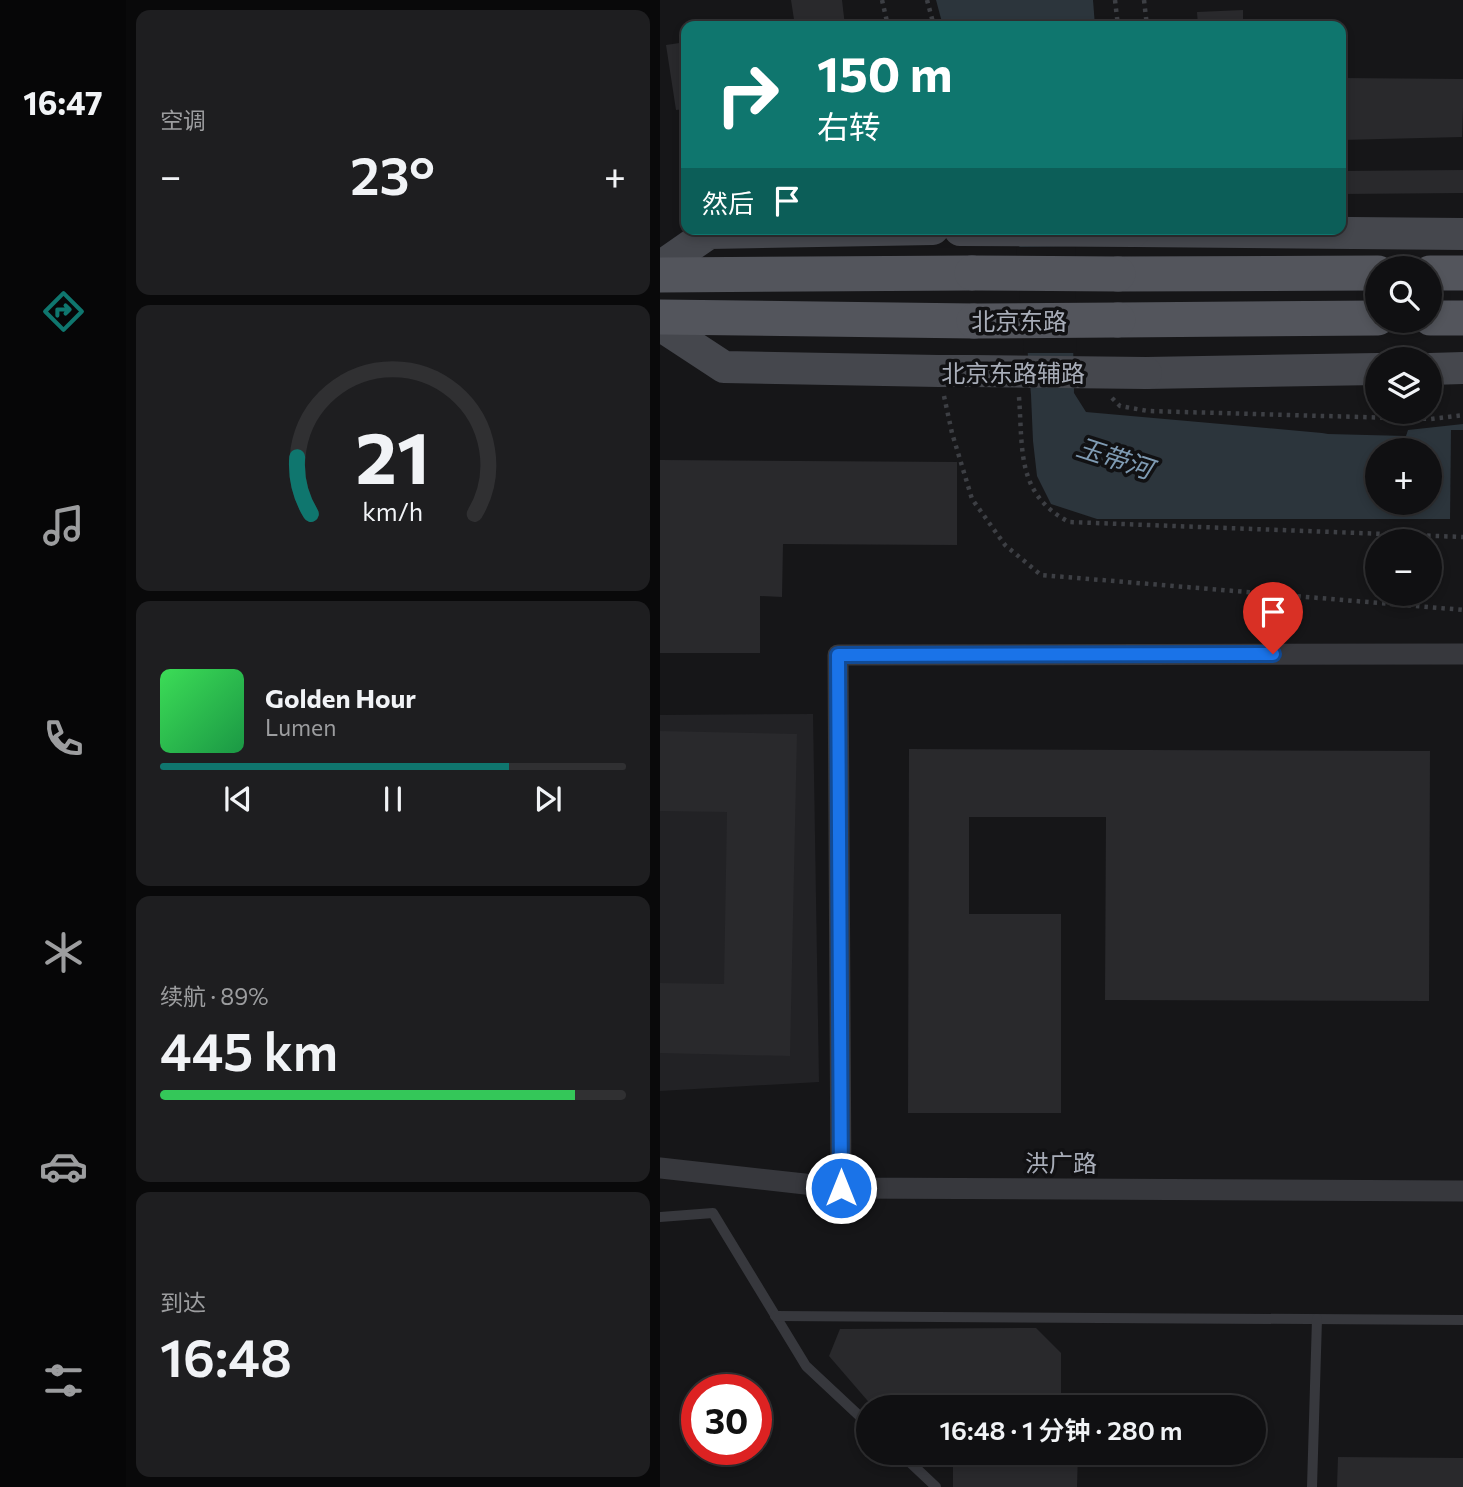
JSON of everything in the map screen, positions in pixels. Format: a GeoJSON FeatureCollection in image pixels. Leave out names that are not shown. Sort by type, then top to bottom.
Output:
{"type":"FeatureCollection","features":[{"type":"Feature","properties":{"kind":"main road"},"geometry":{"type":"LineString","coordinates":[[1346,233],[1463,234]]}},
{"type":"Feature","properties":{"kind":"main road"},"geometry":{"type":"LineString","coordinates":[[660,267],[707,235]]}},
{"type":"Feature","properties":{"kind":"main road","name":"北京东路"},"geometry":{"type":"LineString","coordinates":[[660,275],[1365,273]]}},
{"type":"Feature","properties":{"kind":"main road"},"geometry":{"type":"LineString","coordinates":[[1442,273],[1463,273]]}},
{"type":"Feature","properties":{"kind":"main road","name":"北京东路"},"geometry":{"type":"LineString","coordinates":[[660,317],[974,321],[1365,318]]}},
{"type":"Feature","properties":{"kind":"main road"},"geometry":{"type":"LineString","coordinates":[[1442,318],[1463,318]]}},
{"type":"Feature","properties":{"kind":"main road","name":"北京东路辅路"},"geometry":{"type":"LineString","coordinates":[[660,325],[724,367],[1146,373],[1365,369]]}},
{"type":"Feature","properties":{"kind":"main road"},"geometry":{"type":"LineString","coordinates":[[1442,369],[1463,368]]}},
{"type":"Feature","properties":{"kind":"street"},"geometry":{"type":"LineString","coordinates":[[841,1188],[838,655],[1463,654]]}},
{"type":"Feature","properties":{"kind":"street","name":"洪广路"},"geometry":{"type":"LineString","coordinates":[[660,1168],[841,1188],[1463,1191]]}},
{"type":"Feature","properties":{"kind":"lane"},"geometry":{"type":"LineString","coordinates":[[660,1217],[713,1213],[806,1366],[856,1413]]}},
{"type":"Feature","properties":{"kind":"lane"},"geometry":{"type":"LineString","coordinates":[[775,1315],[1463,1320]]}},
{"type":"Feature","properties":{"kind":"lane"},"geometry":{"type":"LineString","coordinates":[[1312,1487],[1317,1319]]}},
{"type":"Feature","properties":{"kind":"lane"},"geometry":{"type":"LineString","coordinates":[[913,1465],[936,1487]]}},
{"type":"Feature","properties":{"kind":"path"},"geometry":{"type":"LineString","coordinates":[[882,0],[887,21]]}},
{"type":"Feature","properties":{"kind":"path"},"geometry":{"type":"LineString","coordinates":[[927,0],[933,21]]}},
{"type":"Feature","properties":{"kind":"path"},"geometry":{"type":"LineString","coordinates":[[1115,0],[1117,21]]}},
{"type":"Feature","properties":{"kind":"path"},"geometry":{"type":"LineString","coordinates":[[1144,0],[1146,21]]}},
{"type":"Feature","properties":{"kind":"path"},"geometry":{"type":"LineString","coordinates":[[939,371],[952,433],[972,499],[1005,545],[1041,575],[1463,610]]}},
{"type":"Feature","properties":{"kind":"path"},"geometry":{"type":"LineString","coordinates":[[1019,387],[1026,473],[1037,497],[1052,513],[1069,522],[1463,537]]}},
{"type":"Feature","properties":{"kind":"shaded area"},"geometry":{"type":"Polygon","coordinates":[[[813,714],[819,1082],[660,1091],[660,715],[813,714]]]}},
{"type":"Feature","properties":{"kind":"water"},"geometry":{"type":"Polygon","coordinates":[[[936,0],[1093,0],[1095,21],[942,21],[936,0]]]}},
{"type":"Feature","properties":{"kind":"water","name":"玉带河"},"geometry":{"type":"Polygon","coordinates":[[[1018,235],[1071,235],[1074,393],[1086,412],[1328,434],[1406,436],[1408,430],[1463,424],[1463,519],[1097,519],[1051,504],[1037,476],[1018,235]]]}},
{"type":"Feature","properties":{"kind":"pier"},"geometry":{"type":"Polygon","coordinates":[[[1075,246],[1077,353],[1024,353],[1016,247],[1075,246]]]}},
{"type":"Feature","properties":{"kind":"pier"},"geometry":{"type":"Polygon","coordinates":[[[1451,430],[1463,430],[1464,522],[1450,522],[1451,430]]]}},
{"type":"Feature","properties":{"kind":"building"},"geometry":{"type":"Polygon","coordinates":[[[791,0],[842,0],[844,21],[794,21],[791,0]]]}},
{"type":"Feature","properties":{"kind":"building"},"geometry":{"type":"Polygon","coordinates":[[[1243,10],[1243,21],[1198,21],[1197,12],[1243,10]]]}},
{"type":"Feature","properties":{"kind":"building"},"geometry":{"type":"Polygon","coordinates":[[[681,43],[681,110],[676,110],[666,45],[681,43]]]}},
{"type":"Feature","properties":{"kind":"building"},"geometry":{"type":"Polygon","coordinates":[[[1346,78],[1464,79],[1462,137],[1346,140],[1346,78]]]}},
{"type":"Feature","properties":{"kind":"building"},"geometry":{"type":"Polygon","coordinates":[[[1464,170],[1464,193],[1346,194],[1346,171],[1464,170]]]}},
{"type":"Feature","properties":{"kind":"building"},"geometry":{"type":"Polygon","coordinates":[[[660,460],[957,462],[957,545],[783,544],[782,597],[760,596],[760,653],[660,653],[660,460]]]}},
{"type":"Feature","properties":{"kind":"building"},"geometry":{"type":"Polygon","coordinates":[[[660,731],[797,734],[790,1056],[660,1053],[660,983],[724,984],[727,812],[660,811],[660,731]]]}},
{"type":"Feature","properties":{"kind":"building"},"geometry":{"type":"Polygon","coordinates":[[[909,749],[1430,751],[1429,1001],[1105,1000],[1106,817],[969,817],[969,914],[1061,914],[1061,1113],[908,1113],[909,749]]]}},
{"type":"Feature","properties":{"kind":"building"},"geometry":{"type":"Polygon","coordinates":[[[1036,1328],[1061,1353],[1061,1395],[863,1395],[829,1356],[840,1329],[1036,1328]]]}},
{"type":"Feature","properties":{"kind":"building"},"geometry":{"type":"Polygon","coordinates":[[[1338,1457],[1464,1458],[1464,1487],[1337,1487],[1338,1457]]]}},
{"type":"Feature","properties":{"kind":"building"},"geometry":{"type":"Polygon","coordinates":[[[953,1465],[1078,1465],[1077,1487],[953,1487],[953,1465]]]}},
{"type":"Feature","properties":{"kind":"route"},"geometry":{"type":"LineString","coordinates":[[841,1188],[838,655],[1273,654]]}}]}
